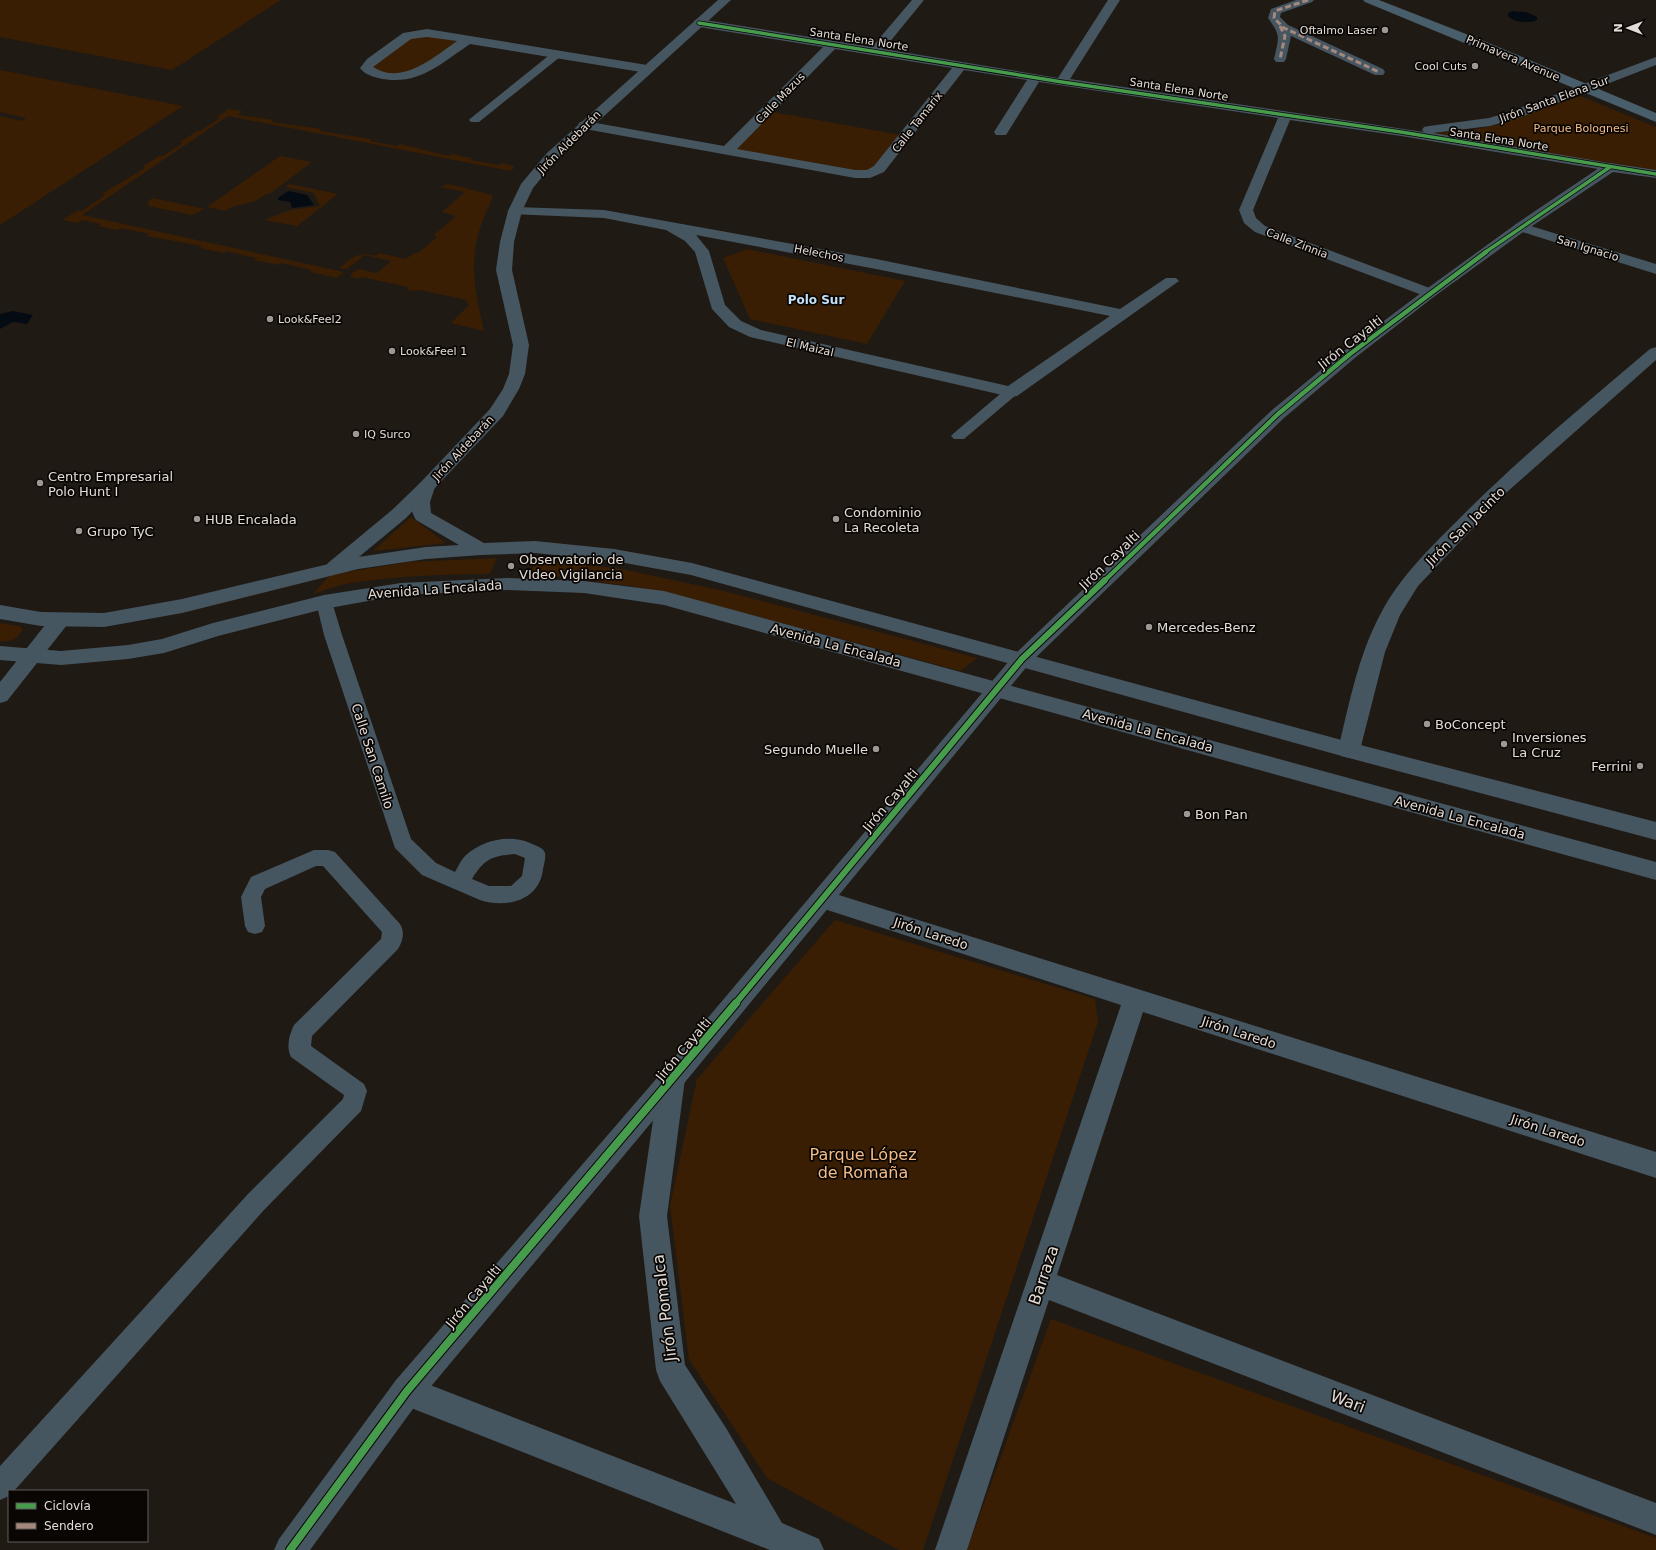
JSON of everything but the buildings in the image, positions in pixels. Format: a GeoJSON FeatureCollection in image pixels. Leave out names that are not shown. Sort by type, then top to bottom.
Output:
{"type":"FeatureCollection","features":[{"type":"Feature","properties":{"kind":"main road","name":"Primavera Avenue"},"geometry":{"type":"LineString","coordinates":[[1369,0],[1480,44],[1656,118]]}},
{"type":"Feature","properties":{"kind":"main road","name":"Primavera Avenue"},"geometry":{"type":"LineString","coordinates":[[1391,0],[1656,108]]}},
{"type":"Feature","properties":{"kind":"main road"},"geometry":{"type":"LineString","coordinates":[[426,487],[420,499],[419,507],[423,516],[481,549]]}},
{"type":"Feature","properties":{"kind":"main road"},"geometry":{"type":"LineString","coordinates":[[0,612],[60,620],[104,620],[210,599],[335,568],[395,557],[481,549],[535,547],[614,555],[692,569],[1348,750],[1656,831]]}},
{"type":"Feature","properties":{"kind":"main road"},"geometry":{"type":"LineString","coordinates":[[164,646],[242,611],[293,598],[308,591],[335,568]]}},
{"type":"Feature","properties":{"kind":"main road","name":"Avenida La Encalada"},"geometry":{"type":"LineString","coordinates":[[0,653],[32,657],[91,656],[128,652],[164,646],[214,630],[324,602],[401,589],[454,585],[507,584],[584,587],[664,598],[998,688],[1656,871]]}},
{"type":"Feature","properties":{"kind":"street","name":"Jirón Aldebarán"},"geometry":{"type":"LineString","coordinates":[[335,568],[399,514],[426,487],[497,412],[511,390],[517,374],[521,345],[504,270],[507,242],[515,210],[526,187],[552,156],[725,0]]}},
{"type":"Feature","properties":{"kind":"street"},"geometry":{"type":"LineString","coordinates":[[875,52],[918,0]]}},
{"type":"Feature","properties":{"kind":"street"},"geometry":{"type":"LineString","coordinates":[[1062,82],[1114,0]]}},
{"type":"Feature","properties":{"kind":"street"},"geometry":{"type":"LineString","coordinates":[[1280,59],[1285,36],[1274,18],[1275,11],[1308,0]]}},
{"type":"Feature","properties":{"kind":"street","name":"Santa Elena Norte"},"geometry":{"type":"LineString","coordinates":[[699,23],[1062,82],[1401,132],[1656,174]]}},
{"type":"Feature","properties":{"kind":"street"},"geometry":{"type":"LineString","coordinates":[[1279,24],[1379,72]]}},
{"type":"Feature","properties":{"kind":"street"},"geometry":{"type":"LineString","coordinates":[[467,40],[420,72],[412,75],[387,75],[366,68],[371,62],[413,34],[427,33],[647,69]]}},
{"type":"Feature","properties":{"kind":"street","name":"Calle Mazus"},"geometry":{"type":"LineString","coordinates":[[727,151],[832,45]]}},
{"type":"Feature","properties":{"kind":"street","name":"Jirón Santa Elena Sur"},"geometry":{"type":"LineString","coordinates":[[1401,132],[1490,122],[1514,115],[1656,62]]}},
{"type":"Feature","properties":{"kind":"street","name":"Calle Tamarix"},"geometry":{"type":"LineString","coordinates":[[727,151],[855,174],[870,174],[879,169],[961,66]]}},
{"type":"Feature","properties":{"kind":"street"},"geometry":{"type":"LineString","coordinates":[[1001,132],[1028,92],[1035,77]]}},
{"type":"Feature","properties":{"kind":"street","name":"Calle Zinnia"},"geometry":{"type":"LineString","coordinates":[[1285,116],[1246,210],[1249,220],[1260,229],[1430,293]]}},
{"type":"Feature","properties":{"kind":"street"},"geometry":{"type":"LineString","coordinates":[[585,125],[727,151]]}},
{"type":"Feature","properties":{"kind":"street","name":"Jirón Cayalti"},"geometry":{"type":"LineString","coordinates":[[290,1550],[407,1391],[672,1079],[1022,659],[1278,414],[1350,354],[1430,293],[1521,226],[1610,167]]}},
{"type":"Feature","properties":{"kind":"street","name":"Helechos"},"geometry":{"type":"LineString","coordinates":[[515,210],[604,214],[736,237],[1000,288],[1121,314]]}},
{"type":"Feature","properties":{"kind":"street","name":"El Maizal"},"geometry":{"type":"LineString","coordinates":[[664,225],[690,238],[702,251],[718,306],[735,324],[756,334],[1011,392]]}},
{"type":"Feature","properties":{"kind":"street","name":"San Ignacio"},"geometry":{"type":"LineString","coordinates":[[1521,226],[1656,269]]}},
{"type":"Feature","properties":{"kind":"street"},"geometry":{"type":"LineString","coordinates":[[702,251],[736,237]]}},
{"type":"Feature","properties":{"kind":"street"},"geometry":{"type":"LineString","coordinates":[[1011,392],[1121,314],[1171,281]]}},
{"type":"Feature","properties":{"kind":"street","name":"Jirón San Jacinto"},"geometry":{"type":"LineString","coordinates":[[1348,750],[1375,650],[1398,598],[1411,581],[1477,511],[1589,409],[1656,352]]}},
{"type":"Feature","properties":{"kind":"street"},"geometry":{"type":"LineString","coordinates":[[0,696],[60,620]]}},
{"type":"Feature","properties":{"kind":"street","name":"Jirón Laredo"},"geometry":{"type":"LineString","coordinates":[[822,899],[1656,1165]]}},
{"type":"Feature","properties":{"kind":"street","name":"Barraza"},"geometry":{"type":"LineString","coordinates":[[951,1550],[1135,999]]}},
{"type":"Feature","properties":{"kind":"street","name":"Jirón Pomalca"},"geometry":{"type":"LineString","coordinates":[[672,1079],[653,1216],[671,1370],[715,1439],[771,1534]]}},
{"type":"Feature","properties":{"kind":"street","name":"Wari"},"geometry":{"type":"LineString","coordinates":[[1040,1283],[1656,1519]]}},
{"type":"Feature","properties":{"kind":"street"},"geometry":{"type":"LineString","coordinates":[[407,1391],[771,1534],[808,1550]]}},
{"type":"Feature","properties":{"kind":"lane"},"geometry":{"type":"LineString","coordinates":[[475,120],[556,54]]}},
{"type":"Feature","properties":{"kind":"lane"},"geometry":{"type":"LineString","coordinates":[[960,436],[1011,392]]}},
{"type":"Feature","properties":{"kind":"lane","name":"Calle San Camilo"},"geometry":{"type":"LineString","coordinates":[[324,602],[333,635],[402,843],[429,869],[459,882]]}},
{"type":"Feature","properties":{"kind":"lane"},"geometry":{"type":"LineString","coordinates":[[0,1486],[256,1202],[353,1104],[356,1091],[299,1050],[302,1032],[391,943],[393,930],[328,858],[314,858],[258,882],[251,897],[255,926]]}},
{"type":"Feature","properties":{"kind":"green space"},"geometry":{"type":"Polygon","coordinates":[[[0,0],[281,0],[172,70],[0,37],[0,0]]]}},
{"type":"Feature","properties":{"kind":"green space"},"geometry":{"type":"Polygon","coordinates":[[[418,34],[465,42],[420,72],[394,76],[367,66],[418,34]]]}},
{"type":"Feature","properties":{"kind":"green space"},"geometry":{"type":"Polygon","coordinates":[[[0,70],[183,106],[0,225],[0,116],[22,121],[26,118],[0,112],[0,70]]]}},
{"type":"Feature","properties":{"kind":"green space","name":"Parque Bolognesi"},"geometry":{"type":"Polygon","coordinates":[[[1580,96],[1656,127],[1656,170],[1427,134],[1477,129],[1504,123],[1580,96]]]}},
{"type":"Feature","properties":{"kind":"green space"},"geometry":{"type":"Polygon","coordinates":[[[229,109],[242,111],[238,115],[273,120],[271,122],[322,129],[320,131],[371,139],[370,141],[397,146],[400,144],[449,156],[451,154],[472,158],[470,160],[499,165],[502,163],[513,166],[514,168],[511,171],[228,116],[82,215],[344,272],[337,278],[310,272],[312,270],[281,263],[278,265],[254,260],[256,258],[226,251],[224,253],[200,248],[202,246],[147,236],[149,234],[120,228],[117,230],[98,226],[101,224],[83,220],[77,223],[63,220],[78,210],[82,211],[105,195],[102,194],[145,168],[142,167],[159,156],[163,156],[183,143],[180,142],[220,118],[217,117],[229,109]]]}},
{"type":"Feature","properties":{"kind":"green space"},"geometry":{"type":"Polygon","coordinates":[[[767,111],[906,136],[870,174],[727,151],[767,111]]]}},
{"type":"Feature","properties":{"kind":"green space"},"geometry":{"type":"Polygon","coordinates":[[[280,156],[312,162],[271,193],[257,200],[226,211],[207,207],[280,156]]]}},
{"type":"Feature","properties":{"kind":"green space"},"geometry":{"type":"Polygon","coordinates":[[[289,184],[338,194],[297,226],[264,220],[290,210],[320,206],[314,193],[285,187],[289,184]]]}},
{"type":"Feature","properties":{"kind":"green space"},"geometry":{"type":"Polygon","coordinates":[[[448,184],[493,195],[478,233],[474,263],[475,285],[484,331],[451,323],[470,304],[466,303],[467,300],[420,290],[408,290],[408,287],[362,277],[357,279],[351,277],[351,274],[358,269],[377,273],[391,261],[364,255],[347,269],[340,268],[356,256],[364,254],[376,256],[379,253],[406,259],[414,253],[418,253],[437,237],[434,235],[456,216],[442,212],[465,192],[440,187],[448,184]]]}},
{"type":"Feature","properties":{"kind":"green space"},"geometry":{"type":"Polygon","coordinates":[[[152,198],[205,209],[192,215],[149,206],[147,203],[152,198]]]}},
{"type":"Feature","properties":{"kind":"green space"},"geometry":{"type":"Polygon","coordinates":[[[747,249],[905,281],[867,344],[750,319],[723,258],[747,249]]]}},
{"type":"Feature","properties":{"kind":"green space"},"geometry":{"type":"Polygon","coordinates":[[[411,517],[446,543],[373,551],[411,517]]]}},
{"type":"Feature","properties":{"kind":"green space"},"geometry":{"type":"Polygon","coordinates":[[[497,558],[490,574],[403,577],[346,584],[313,594],[330,575],[409,562],[497,558]]]}},
{"type":"Feature","properties":{"kind":"green space"},"geometry":{"type":"Polygon","coordinates":[[[538,561],[617,568],[724,591],[977,658],[961,671],[707,603],[631,586],[528,573],[538,561]]]}},
{"type":"Feature","properties":{"kind":"green space"},"geometry":{"type":"Polygon","coordinates":[[[0,623],[20,626],[23,629],[14,639],[0,641],[0,623]]]}},
{"type":"Feature","properties":{"kind":"green space","name":"Parque López de Romaña"},"geometry":{"type":"Polygon","coordinates":[[[835,920],[1095,999],[1098,1022],[923,1550],[899,1550],[767,1478],[689,1359],[670,1206],[697,1079],[835,920]]]}},
{"type":"Feature","properties":{"kind":"green space"},"geometry":{"type":"Polygon","coordinates":[[[1051,1319],[1656,1538],[1656,1550],[967,1550],[1051,1319]]]}},
{"type":"Feature","properties":{"kind":"shaded area"},"geometry":{"type":"Polygon","coordinates":[[[1512,11],[1526,12],[1537,17],[1537,20],[1525,22],[1517,21],[1509,17],[1507,14],[1512,11]]]}},
{"type":"Feature","properties":{"kind":"shaded area"},"geometry":{"type":"Polygon","coordinates":[[[288,191],[307,195],[314,205],[292,208],[290,202],[278,200],[278,198],[288,191]]]}},
{"type":"Feature","properties":{"kind":"shaded area"},"geometry":{"type":"Polygon","coordinates":[[[13,311],[33,315],[27,324],[13,322],[0,329],[0,314],[13,311]]]}},
{"type":"Feature","properties":{"kind":"marked path"},"geometry":{"type":"LineString","coordinates":[[1308,0],[1275,11],[1274,18],[1284,28],[1379,72]]}},
{"type":"Feature","properties":{"kind":"marked path"},"geometry":{"type":"LineString","coordinates":[[1280,26],[1285,36],[1280,59]]}},
{"type":"Feature","properties":{"kind":"cycle path"},"geometry":{"type":"LineString","coordinates":[[699,23],[1062,82],[1401,132],[1656,174]]}},
{"type":"Feature","properties":{"kind":"cycle path"},"geometry":{"type":"LineString","coordinates":[[290,1550],[407,1391],[672,1079],[1022,659],[1278,414],[1350,354],[1430,293],[1521,227],[1610,167]]}},
{"type":"Feature","properties":{"kind":"place","name":"Oftalmo Laser"},"geometry":{"type":"Point","coordinates":[1385,30]}},
{"type":"Feature","properties":{"kind":"place","name":"Cool Cuts"},"geometry":{"type":"Point","coordinates":[1475,66]}},
{"type":"Feature","properties":{"kind":"place","name":"Look&Feel2"},"geometry":{"type":"Point","coordinates":[270,319]}},
{"type":"Feature","properties":{"kind":"place","name":"Look&Feel 1"},"geometry":{"type":"Point","coordinates":[392,351]}},
{"type":"Feature","properties":{"kind":"place","name":"IQ Surco"},"geometry":{"type":"Point","coordinates":[356,434]}},
{"type":"Feature","properties":{"kind":"place","name":"Centro Empresarial Polo Hunt I"},"geometry":{"type":"Point","coordinates":[40,483]}},
{"type":"Feature","properties":{"kind":"place","name":"HUB Encalada"},"geometry":{"type":"Point","coordinates":[197,519]}},
{"type":"Feature","properties":{"kind":"place","name":"Condominio La Recoleta"},"geometry":{"type":"Point","coordinates":[836,519]}},
{"type":"Feature","properties":{"kind":"place","name":"Grupo TyC"},"geometry":{"type":"Point","coordinates":[79,531]}},
{"type":"Feature","properties":{"kind":"place","name":"Observatorio de VIdeo Vigilancia"},"geometry":{"type":"Point","coordinates":[511,566]}},
{"type":"Feature","properties":{"kind":"place","name":"Mercedes-Benz"},"geometry":{"type":"Point","coordinates":[1149,627]}},
{"type":"Feature","properties":{"kind":"place","name":"BoConcept"},"geometry":{"type":"Point","coordinates":[1427,724]}},
{"type":"Feature","properties":{"kind":"place","name":"Inversiones La Cruz"},"geometry":{"type":"Point","coordinates":[1504,744]}},
{"type":"Feature","properties":{"kind":"place","name":"Segundo Muelle"},"geometry":{"type":"Point","coordinates":[876,749]}},
{"type":"Feature","properties":{"kind":"place","name":"Ferrini"},"geometry":{"type":"Point","coordinates":[1640,766]}},
{"type":"Feature","properties":{"kind":"place","name":"Bon Pan"},"geometry":{"type":"Point","coordinates":[1187,814]}},
{"type":"Feature","properties":{"kind":"district","name":"Polo Sur"},"geometry":{"type":"Point","coordinates":[816,300]}}]}
